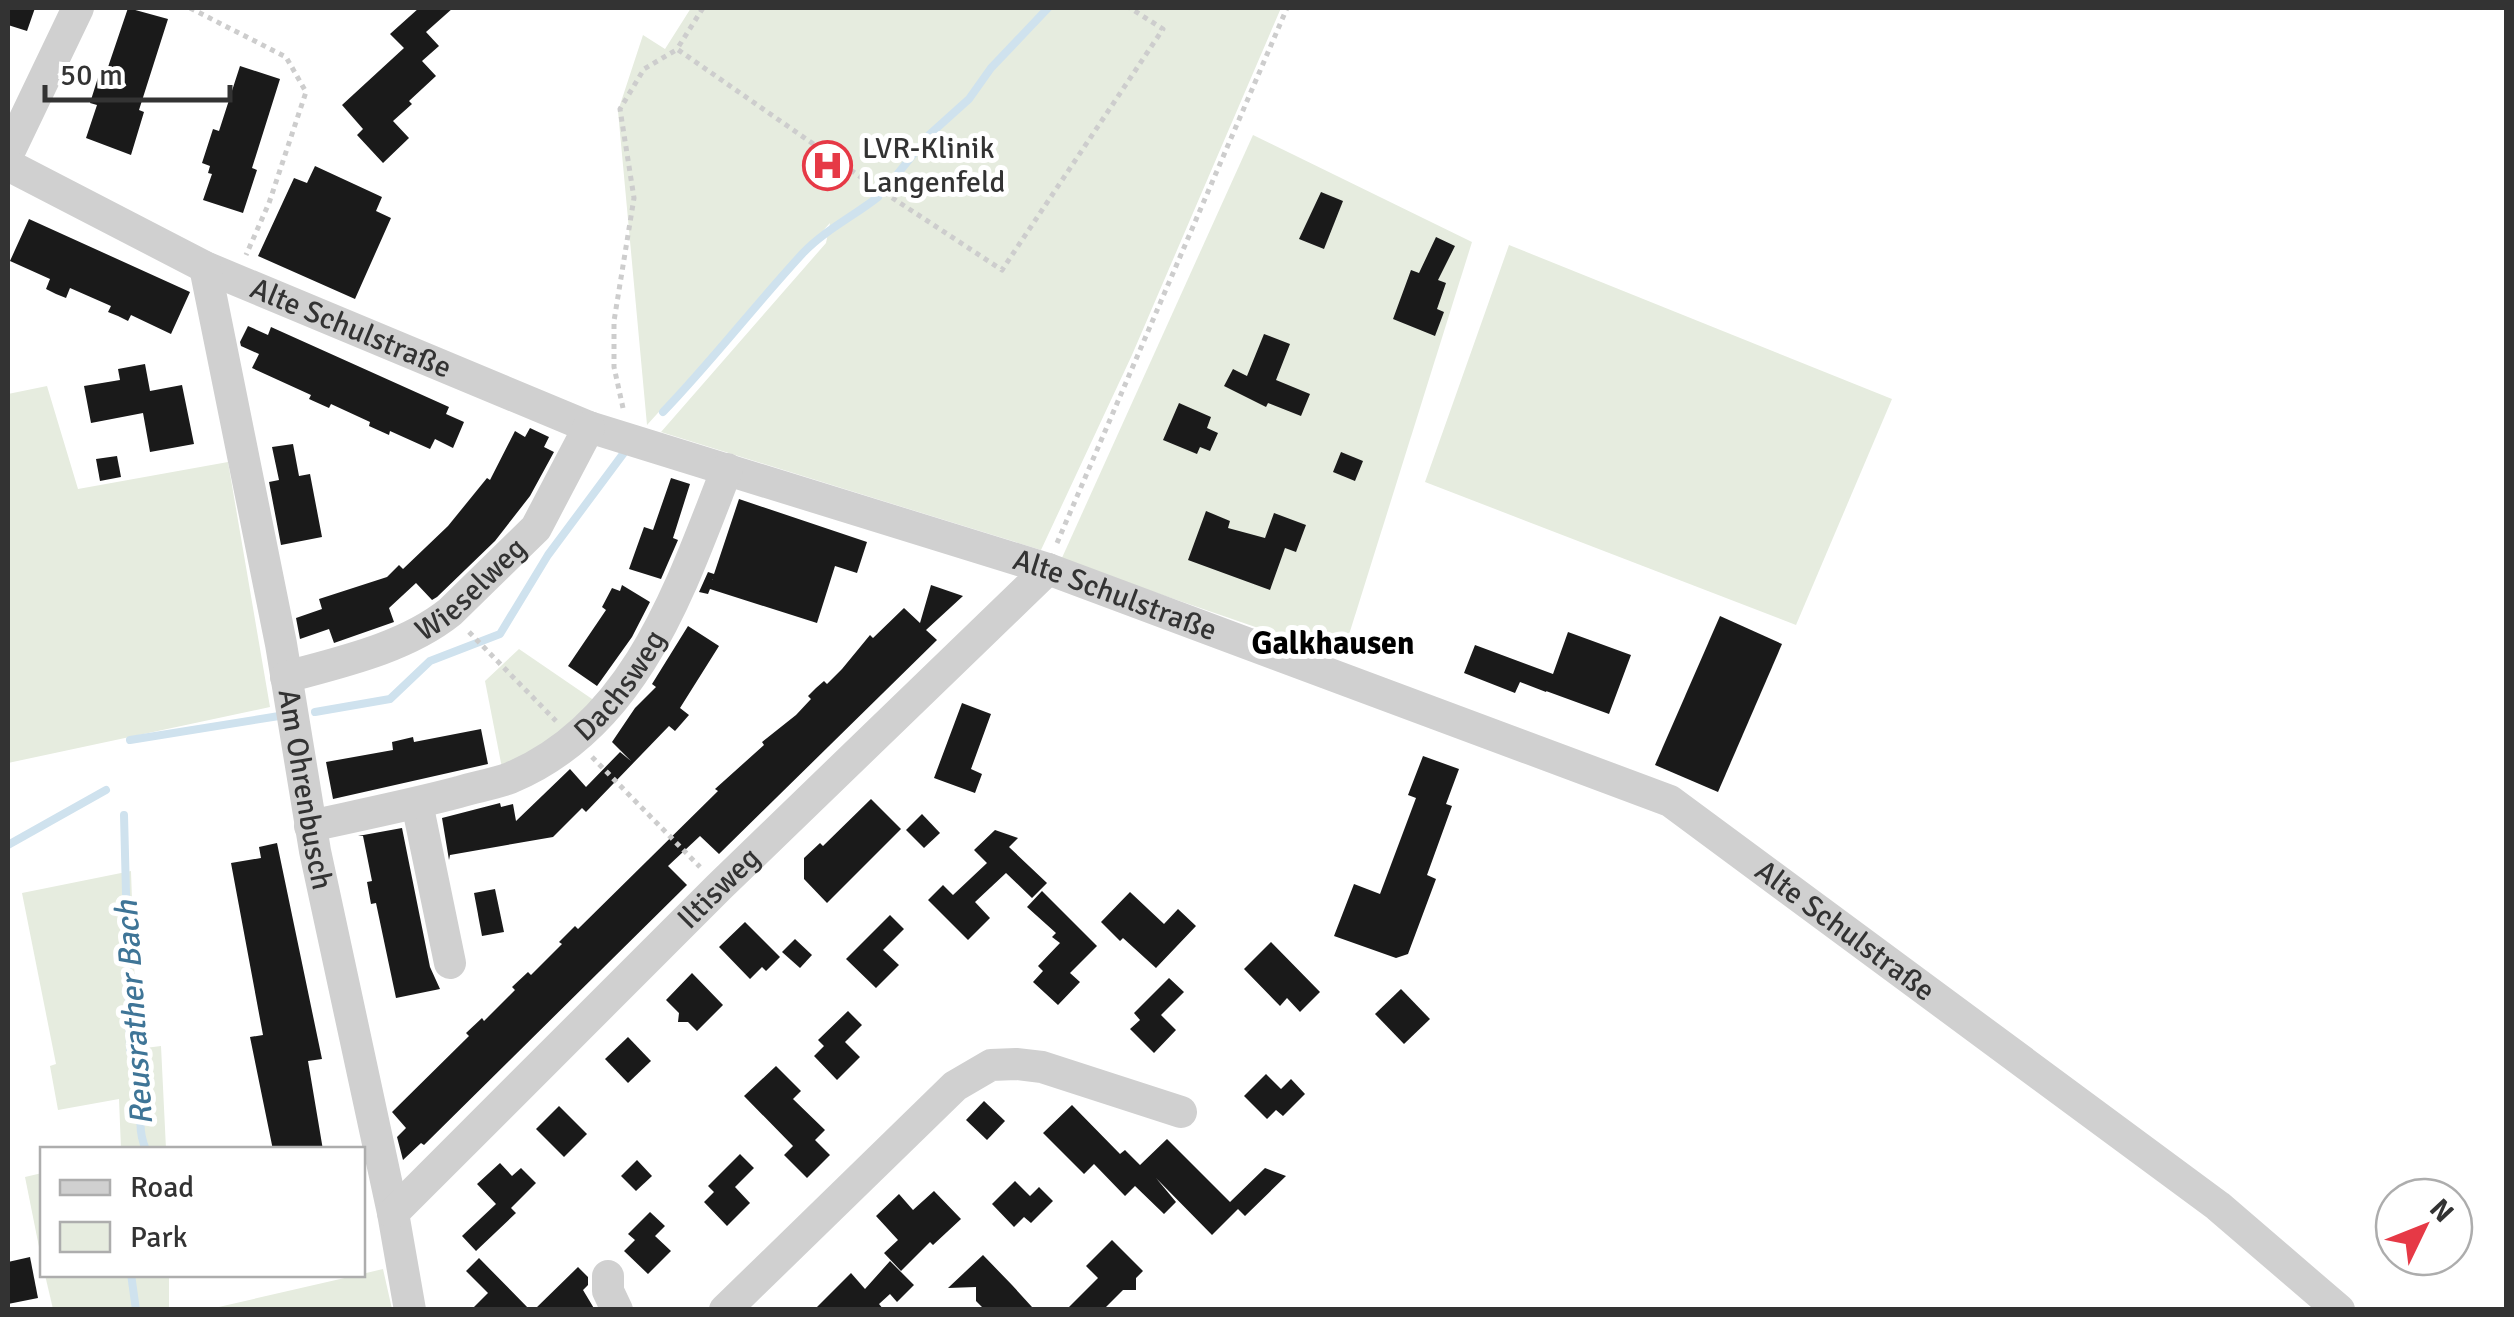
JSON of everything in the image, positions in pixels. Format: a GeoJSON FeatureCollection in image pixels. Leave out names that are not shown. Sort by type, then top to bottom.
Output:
{"type":"FeatureCollection","features":[{"type":"Feature","properties":{"kind":"street"},"geometry":{"type":"LineString","coordinates":[[8,154],[78,8]]}},
{"type":"Feature","properties":{"kind":"street","name":"Alte Schulstraße"},"geometry":{"type":"LineString","coordinates":[[8,165],[220,274],[589,428],[1048,569],[1670,800],[2218,1206],[2338,1310]]}},
{"type":"Feature","properties":{"kind":"street","name":"Am Ohrenbusch"},"geometry":{"type":"LineString","coordinates":[[220,274],[310,826],[410,1310]]}},
{"type":"Feature","properties":{"kind":"street","name":"Wieselweg"},"geometry":{"type":"LineString","coordinates":[[286,677],[352,659],[434,624],[450,612],[536,528],[589,428]]}},
{"type":"Feature","properties":{"kind":"street","name":"Dachsweg"},"geometry":{"type":"LineString","coordinates":[[310,826],[510,778],[575,739],[632,676],[673,607],[728,470]]}},
{"type":"Feature","properties":{"kind":"street","name":"Iltisweg"},"geometry":{"type":"LineString","coordinates":[[393,1214],[719,886],[1048,569]]}},
{"type":"Feature","properties":{"kind":"street"},"geometry":{"type":"LineString","coordinates":[[418,803],[450,962]]}},
{"type":"Feature","properties":{"kind":"street"},"geometry":{"type":"LineString","coordinates":[[726,1310],[956,1086],[991,1066],[1042,1067],[1182,1112]]}},
{"type":"Feature","properties":{"kind":"street"},"geometry":{"type":"LineString","coordinates":[[608,1276],[608,1291],[617,1310]]}},
{"type":"Feature","properties":{"kind":"path"},"geometry":{"type":"LineString","coordinates":[[190,8],[286,58],[306,92],[269,203],[220,274]]}},
{"type":"Feature","properties":{"kind":"path"},"geometry":{"type":"LineString","coordinates":[[624,408],[614,367],[614,321],[634,198],[620,108],[644,69],[677,50],[703,8]]}},
{"type":"Feature","properties":{"kind":"path"},"geometry":{"type":"LineString","coordinates":[[677,50],[1002,270],[1163,29],[1130,8]]}},
{"type":"Feature","properties":{"kind":"path"},"geometry":{"type":"LineString","coordinates":[[1048,569],[1228,138],[1287,8]]}},
{"type":"Feature","properties":{"kind":"path"},"geometry":{"type":"LineString","coordinates":[[490,653],[719,886]]}},
{"type":"Feature","properties":{"kind":"green space","name":"LVR-Klinik Langenfeld"},"geometry":{"type":"Polygon","coordinates":[[[691,8],[1281,8],[1132,355],[1041,550],[661,432],[826,243],[830,223],[647,425],[618,111],[643,35],[665,49],[691,8]]]}},
{"type":"Feature","properties":{"kind":"green space"},"geometry":{"type":"Polygon","coordinates":[[[1253,135],[1472,242],[1342,657],[1061,560],[1253,135]]]}},
{"type":"Feature","properties":{"kind":"green space"},"geometry":{"type":"Polygon","coordinates":[[[1509,245],[1892,399],[1796,625],[1425,482],[1509,245]]]}},
{"type":"Feature","properties":{"kind":"green space"},"geometry":{"type":"Polygon","coordinates":[[[47,386],[78,489],[228,462],[270,707],[8,763],[8,394],[47,386]]]}},
{"type":"Feature","properties":{"kind":"green space"},"geometry":{"type":"Polygon","coordinates":[[[519,649],[595,701],[550,742],[502,768],[485,681],[519,649]]]}},
{"type":"Feature","properties":{"kind":"green space"},"geometry":{"type":"Polygon","coordinates":[[[131,871],[137,1049],[161,1046],[166,1147],[121,1147],[119,1099],[58,1110],[50,1066],[56,1064],[22,893],[131,871]]]}},
{"type":"Feature","properties":{"kind":"green space"},"geometry":{"type":"Polygon","coordinates":[[[40,1173],[40,1252],[25,1177],[40,1173]]]}},
{"type":"Feature","properties":{"kind":"green space"},"geometry":{"type":"Polygon","coordinates":[[[383,1269],[392,1309],[210,1309],[349,1277],[365,1277],[365,1273],[383,1269]]]}},
{"type":"Feature","properties":{"kind":"green space"},"geometry":{"type":"Polygon","coordinates":[[[45,1277],[169,1277],[169,1309],[53,1309],[45,1277]]]}},
{"type":"Feature","properties":{"kind":"building"},"geometry":{"type":"Polygon","coordinates":[[[8,8],[35,8],[27,31],[8,25],[8,8]]]}},
{"type":"Feature","properties":{"kind":"building"},"geometry":{"type":"Polygon","coordinates":[[[128,8],[168,19],[139,110],[144,112],[131,155],[86,138],[97,105],[90,103],[101,68],[107,70],[128,8]]]}},
{"type":"Feature","properties":{"kind":"building"},"geometry":{"type":"Polygon","coordinates":[[[419,8],[453,8],[426,32],[439,46],[422,61],[436,76],[393,121],[409,138],[383,163],[357,135],[363,129],[342,105],[404,48],[390,34],[419,8]]]}},
{"type":"Feature","properties":{"kind":"building"},"geometry":{"type":"Polygon","coordinates":[[[240,66],[280,79],[252,168],[257,170],[243,213],[203,200],[212,174],[208,173],[210,166],[202,163],[213,129],[219,131],[240,66]]]}},
{"type":"Feature","properties":{"kind":"building"},"geometry":{"type":"Polygon","coordinates":[[[315,166],[382,197],[376,211],[391,218],[355,299],[258,256],[294,178],[307,183],[315,166]]]}},
{"type":"Feature","properties":{"kind":"building"},"geometry":{"type":"Polygon","coordinates":[[[1321,192],[1343,201],[1324,249],[1299,239],[1321,192]]]}},
{"type":"Feature","properties":{"kind":"building"},"geometry":{"type":"Polygon","coordinates":[[[29,219],[190,292],[171,334],[131,315],[128,321],[108,312],[111,306],[70,288],[66,298],[56,294],[46,289],[50,279],[10,261],[29,219]]]}},
{"type":"Feature","properties":{"kind":"building"},"geometry":{"type":"Polygon","coordinates":[[[1436,237],[1455,246],[1438,280],[1446,283],[1437,309],[1444,312],[1435,336],[1393,319],[1411,270],[1419,273],[1436,237]]]}},
{"type":"Feature","properties":{"kind":"building"},"geometry":{"type":"Polygon","coordinates":[[[248,326],[268,335],[271,327],[449,407],[446,414],[464,422],[453,448],[435,439],[430,449],[390,431],[389,435],[369,426],[370,422],[331,404],[329,408],[309,399],[311,395],[252,368],[259,354],[240,342],[248,326]]]}},
{"type":"Feature","properties":{"kind":"building"},"geometry":{"type":"Polygon","coordinates":[[[1264,334],[1290,344],[1276,380],[1310,394],[1301,416],[1268,403],[1266,407],[1224,386],[1233,369],[1247,376],[1264,334]]]}},
{"type":"Feature","properties":{"kind":"building"},"geometry":{"type":"Polygon","coordinates":[[[145,364],[150,391],[182,385],[194,444],[150,452],[143,413],[91,423],[84,386],[120,380],[118,369],[145,364]]]}},
{"type":"Feature","properties":{"kind":"building"},"geometry":{"type":"Polygon","coordinates":[[[1179,403],[1211,417],[1207,428],[1218,433],[1210,451],[1200,447],[1197,454],[1163,440],[1179,403]]]}},
{"type":"Feature","properties":{"kind":"building"},"geometry":{"type":"Polygon","coordinates":[[[530,428],[549,437],[544,447],[554,452],[530,496],[495,541],[437,597],[432,600],[416,583],[389,608],[394,622],[334,643],[329,629],[300,639],[296,618],[322,609],[319,599],[387,577],[399,565],[403,569],[448,526],[487,478],[490,480],[515,431],[525,437],[530,428]]]}},
{"type":"Feature","properties":{"kind":"building"},"geometry":{"type":"Polygon","coordinates":[[[293,444],[299,476],[310,474],[322,537],[281,545],[269,482],[279,480],[272,447],[293,444]]]}},
{"type":"Feature","properties":{"kind":"building"},"geometry":{"type":"Polygon","coordinates":[[[1341,452],[1363,461],[1355,481],[1333,472],[1341,452]]]}},
{"type":"Feature","properties":{"kind":"building"},"geometry":{"type":"Polygon","coordinates":[[[117,456],[121,477],[100,481],[96,459],[117,456]]]}},
{"type":"Feature","properties":{"kind":"building"},"geometry":{"type":"Polygon","coordinates":[[[671,478],[690,484],[673,538],[678,540],[661,579],[629,569],[644,527],[653,530],[671,478]]]}},
{"type":"Feature","properties":{"kind":"building"},"geometry":{"type":"Polygon","coordinates":[[[739,499],[867,542],[857,573],[835,566],[817,623],[710,589],[708,594],[699,592],[708,572],[714,574],[739,499]]]}},
{"type":"Feature","properties":{"kind":"building"},"geometry":{"type":"Polygon","coordinates":[[[1206,511],[1230,521],[1228,528],[1265,538],[1274,513],[1306,525],[1296,552],[1285,548],[1270,590],[1188,560],[1206,511]]]}},
{"type":"Feature","properties":{"kind":"building"},"geometry":{"type":"Polygon","coordinates":[[[622,585],[650,602],[632,637],[597,686],[568,666],[606,610],[602,607],[612,588],[620,591],[622,585]]]}},
{"type":"Feature","properties":{"kind":"building"},"geometry":{"type":"Polygon","coordinates":[[[931,585],[963,596],[926,630],[937,640],[719,854],[700,836],[668,866],[687,885],[424,1145],[421,1143],[403,1160],[397,1137],[406,1128],[392,1112],[469,1036],[466,1033],[515,990],[512,987],[528,972],[531,975],[575,926],[578,929],[718,791],[715,789],[764,745],[762,742],[796,715],[811,699],[808,696],[824,681],[827,684],[870,635],[873,638],[904,608],[920,623],[931,585]]]}},
{"type":"Feature","properties":{"kind":"building"},"geometry":{"type":"Polygon","coordinates":[[[1720,616],[1782,644],[1718,792],[1655,765],[1720,616]]]}},
{"type":"Feature","properties":{"kind":"building"},"geometry":{"type":"Polygon","coordinates":[[[688,626],[719,646],[680,708],[689,715],[675,731],[669,726],[586,812],[582,808],[553,837],[450,855],[449,860],[442,818],[500,803],[501,807],[513,804],[516,821],[570,769],[586,787],[620,752],[631,761],[612,742],[635,708],[656,687],[652,684],[688,626]]]}},
{"type":"Feature","properties":{"kind":"building"},"geometry":{"type":"Polygon","coordinates":[[[1568,632],[1631,655],[1609,714],[1520,682],[1515,693],[1464,673],[1475,645],[1553,674],[1568,632]]]}},
{"type":"Feature","properties":{"kind":"building"},"geometry":{"type":"Polygon","coordinates":[[[962,703],[991,714],[971,769],[982,774],[975,793],[934,778],[962,703]]]}},
{"type":"Feature","properties":{"kind":"building"},"geometry":{"type":"Polygon","coordinates":[[[481,729],[488,764],[333,799],[326,762],[393,750],[392,742],[413,737],[414,742],[481,729]]]}},
{"type":"Feature","properties":{"kind":"building"},"geometry":{"type":"Polygon","coordinates":[[[1423,756],[1459,769],[1446,804],[1452,806],[1427,875],[1436,879],[1408,954],[1396,958],[1334,936],[1354,884],[1380,894],[1416,798],[1408,795],[1423,756]]]}},
{"type":"Feature","properties":{"kind":"building"},"geometry":{"type":"Polygon","coordinates":[[[871,799],[901,829],[827,903],[804,879],[804,858],[820,843],[823,846],[871,799]]]}},
{"type":"Feature","properties":{"kind":"building"},"geometry":{"type":"Polygon","coordinates":[[[922,814],[940,833],[924,848],[906,830],[922,814]]]}},
{"type":"Feature","properties":{"kind":"building"},"geometry":{"type":"Polygon","coordinates":[[[402,828],[430,967],[440,989],[396,998],[376,903],[371,904],[367,882],[372,881],[363,836],[358,836],[402,828]]]}},
{"type":"Feature","properties":{"kind":"building"},"geometry":{"type":"Polygon","coordinates":[[[995,830],[1018,838],[1009,847],[1047,883],[1032,898],[1006,873],[975,902],[990,918],[968,940],[928,900],[943,885],[953,895],[987,863],[974,850],[995,830]]]}},
{"type":"Feature","properties":{"kind":"building"},"geometry":{"type":"Polygon","coordinates":[[[277,843],[322,1059],[308,1061],[322,1147],[272,1147],[250,1037],[263,1035],[231,863],[261,858],[259,847],[277,843]]]}},
{"type":"Feature","properties":{"kind":"building"},"geometry":{"type":"Polygon","coordinates":[[[495,889],[504,932],[482,936],[474,893],[495,889]]]}},
{"type":"Feature","properties":{"kind":"building"},"geometry":{"type":"Polygon","coordinates":[[[1042,891],[1097,946],[1070,973],[1080,982],[1058,1005],[1033,982],[1043,971],[1038,966],[1060,943],[1052,937],[1056,933],[1027,907],[1042,891]]]}},
{"type":"Feature","properties":{"kind":"building"},"geometry":{"type":"Polygon","coordinates":[[[1130,892],[1164,924],[1178,909],[1196,926],[1156,968],[1101,922],[1130,892]]]}},
{"type":"Feature","properties":{"kind":"building"},"geometry":{"type":"Polygon","coordinates":[[[890,915],[904,929],[883,950],[899,965],[876,988],[846,959],[890,915]]]}},
{"type":"Feature","properties":{"kind":"building"},"geometry":{"type":"Polygon","coordinates":[[[745,922],[780,957],[766,971],[762,967],[750,979],[719,947],[745,922]]]}},
{"type":"Feature","properties":{"kind":"building"},"geometry":{"type":"Polygon","coordinates":[[[795,939],[812,955],[800,968],[782,952],[795,939]]]}},
{"type":"Feature","properties":{"kind":"building"},"geometry":{"type":"Polygon","coordinates":[[[1271,942],[1320,992],[1300,1012],[1287,998],[1280,1006],[1244,969],[1271,942]]]}},
{"type":"Feature","properties":{"kind":"building"},"geometry":{"type":"Polygon","coordinates":[[[692,973],[723,1005],[697,1031],[688,1022],[678,1022],[679,1013],[666,1000],[692,973]]]}},
{"type":"Feature","properties":{"kind":"building"},"geometry":{"type":"Polygon","coordinates":[[[1169,978],[1184,992],[1161,1015],[1176,1030],[1154,1053],[1130,1029],[1140,1020],[1134,1013],[1169,978]]]}},
{"type":"Feature","properties":{"kind":"building"},"geometry":{"type":"Polygon","coordinates":[[[1401,989],[1430,1019],[1404,1044],[1375,1014],[1401,989]]]}},
{"type":"Feature","properties":{"kind":"building"},"geometry":{"type":"Polygon","coordinates":[[[848,1011],[862,1025],[845,1042],[860,1057],[837,1080],[814,1056],[824,1046],[818,1040],[848,1011]]]}},
{"type":"Feature","properties":{"kind":"building"},"geometry":{"type":"Polygon","coordinates":[[[628,1037],[651,1061],[628,1083],[605,1059],[628,1037]]]}},
{"type":"Feature","properties":{"kind":"building"},"geometry":{"type":"Polygon","coordinates":[[[776,1066],[801,1091],[793,1099],[825,1130],[815,1140],[830,1155],[807,1178],[784,1155],[793,1146],[744,1096],[776,1066]]]}},
{"type":"Feature","properties":{"kind":"building"},"geometry":{"type":"Polygon","coordinates":[[[1266,1074],[1281,1089],[1291,1079],[1305,1094],[1283,1116],[1276,1110],[1267,1119],[1244,1096],[1266,1074]]]}},
{"type":"Feature","properties":{"kind":"building"},"geometry":{"type":"Polygon","coordinates":[[[984,1101],[1005,1121],[987,1140],[966,1120],[984,1101]]]}},
{"type":"Feature","properties":{"kind":"building"},"geometry":{"type":"Polygon","coordinates":[[[1072,1105],[1120,1154],[1125,1150],[1140,1165],[1167,1139],[1230,1202],[1265,1168],[1286,1176],[1245,1216],[1238,1209],[1212,1235],[1156,1178],[1176,1202],[1164,1214],[1135,1186],[1125,1196],[1094,1164],[1084,1174],[1043,1133],[1072,1105]]]}},
{"type":"Feature","properties":{"kind":"building"},"geometry":{"type":"Polygon","coordinates":[[[559,1106],[587,1134],[564,1157],[536,1129],[559,1106]]]}},
{"type":"Feature","properties":{"kind":"building"},"geometry":{"type":"Polygon","coordinates":[[[740,1154],[754,1168],[735,1187],[750,1203],[727,1226],[704,1202],[714,1192],[708,1186],[740,1154]]]}},
{"type":"Feature","properties":{"kind":"building"},"geometry":{"type":"Polygon","coordinates":[[[637,1160],[652,1176],[636,1191],[621,1176],[637,1160]]]}},
{"type":"Feature","properties":{"kind":"building"},"geometry":{"type":"Polygon","coordinates":[[[500,1163],[512,1176],[521,1168],[536,1183],[511,1208],[516,1213],[476,1251],[462,1236],[496,1204],[477,1184],[500,1163]]]}},
{"type":"Feature","properties":{"kind":"building"},"geometry":{"type":"Polygon","coordinates":[[[1015,1181],[1030,1196],[1039,1187],[1053,1201],[1031,1223],[1024,1217],[1014,1227],[992,1204],[1015,1181]]]}},
{"type":"Feature","properties":{"kind":"building"},"geometry":{"type":"Polygon","coordinates":[[[934,1191],[961,1219],[901,1271],[884,1253],[898,1240],[876,1216],[899,1194],[913,1210],[934,1191]]]}},
{"type":"Feature","properties":{"kind":"building"},"geometry":{"type":"Polygon","coordinates":[[[650,1212],[665,1226],[655,1236],[671,1251],[648,1274],[624,1251],[635,1240],[628,1234],[650,1212]]]}},
{"type":"Feature","properties":{"kind":"building"},"geometry":{"type":"Polygon","coordinates":[[[1112,1240],[1143,1271],[1136,1278],[1136,1290],[1123,1290],[1103,1310],[1066,1310],[1098,1278],[1086,1266],[1112,1240]]]}},
{"type":"Feature","properties":{"kind":"building"},"geometry":{"type":"Polygon","coordinates":[[[983,1255],[1032,1307],[983,1308],[976,1301],[976,1287],[948,1288],[983,1255]]]}},
{"type":"Feature","properties":{"kind":"building"},"geometry":{"type":"Polygon","coordinates":[[[30,1257],[38,1298],[8,1304],[8,1262],[30,1257]]]}},
{"type":"Feature","properties":{"kind":"building"},"geometry":{"type":"Polygon","coordinates":[[[479,1258],[530,1310],[471,1310],[488,1293],[466,1271],[479,1258]]]}},
{"type":"Feature","properties":{"kind":"building"},"geometry":{"type":"Polygon","coordinates":[[[890,1261],[914,1285],[897,1302],[890,1294],[879,1304],[884,1310],[814,1310],[851,1273],[865,1289],[890,1261]]]}},
{"type":"Feature","properties":{"kind":"building"},"geometry":{"type":"Polygon","coordinates":[[[578,1267],[588,1277],[583,1290],[595,1310],[534,1310],[578,1267]]]}},
{"type":"Feature","properties":{"kind":"waterway","name":"Reusrather Bach"},"geometry":{"type":"LineString","coordinates":[[891,182],[929,135],[969,99],[991,68],[1048,8]]}},
{"type":"Feature","properties":{"kind":"waterway","name":"Reusrather Bach"},"geometry":{"type":"LineString","coordinates":[[663,412],[803,253],[878,197]]}},
{"type":"Feature","properties":{"kind":"waterway","name":"Reusrather Bach"},"geometry":{"type":"LineString","coordinates":[[315,712],[390,699],[430,661],[500,634],[548,555],[626,450]]}},
{"type":"Feature","properties":{"kind":"waterway","name":"Reusrather Bach"},"geometry":{"type":"LineString","coordinates":[[130,740],[279,716]]}},
{"type":"Feature","properties":{"kind":"waterway"},"geometry":{"type":"LineString","coordinates":[[8,845],[106,790]]}},
{"type":"Feature","properties":{"kind":"waterway","name":"Reusrather Bach"},"geometry":{"type":"LineString","coordinates":[[124,815],[130,1049],[146,1100],[140,1125],[145,1147]]}},
{"type":"Feature","properties":{"kind":"waterway","name":"Reusrather Bach"},"geometry":{"type":"LineString","coordinates":[[131,1277],[136,1310]]}},
{"type":"Feature","properties":{"kind":"place","name":"LVR-Klinik Langenfeld"},"geometry":{"type":"Point","coordinates":[827,165]}},
{"type":"Feature","properties":{"kind":"district","name":"Galkhausen"},"geometry":{"type":"Point","coordinates":[1333,643]}}]}
